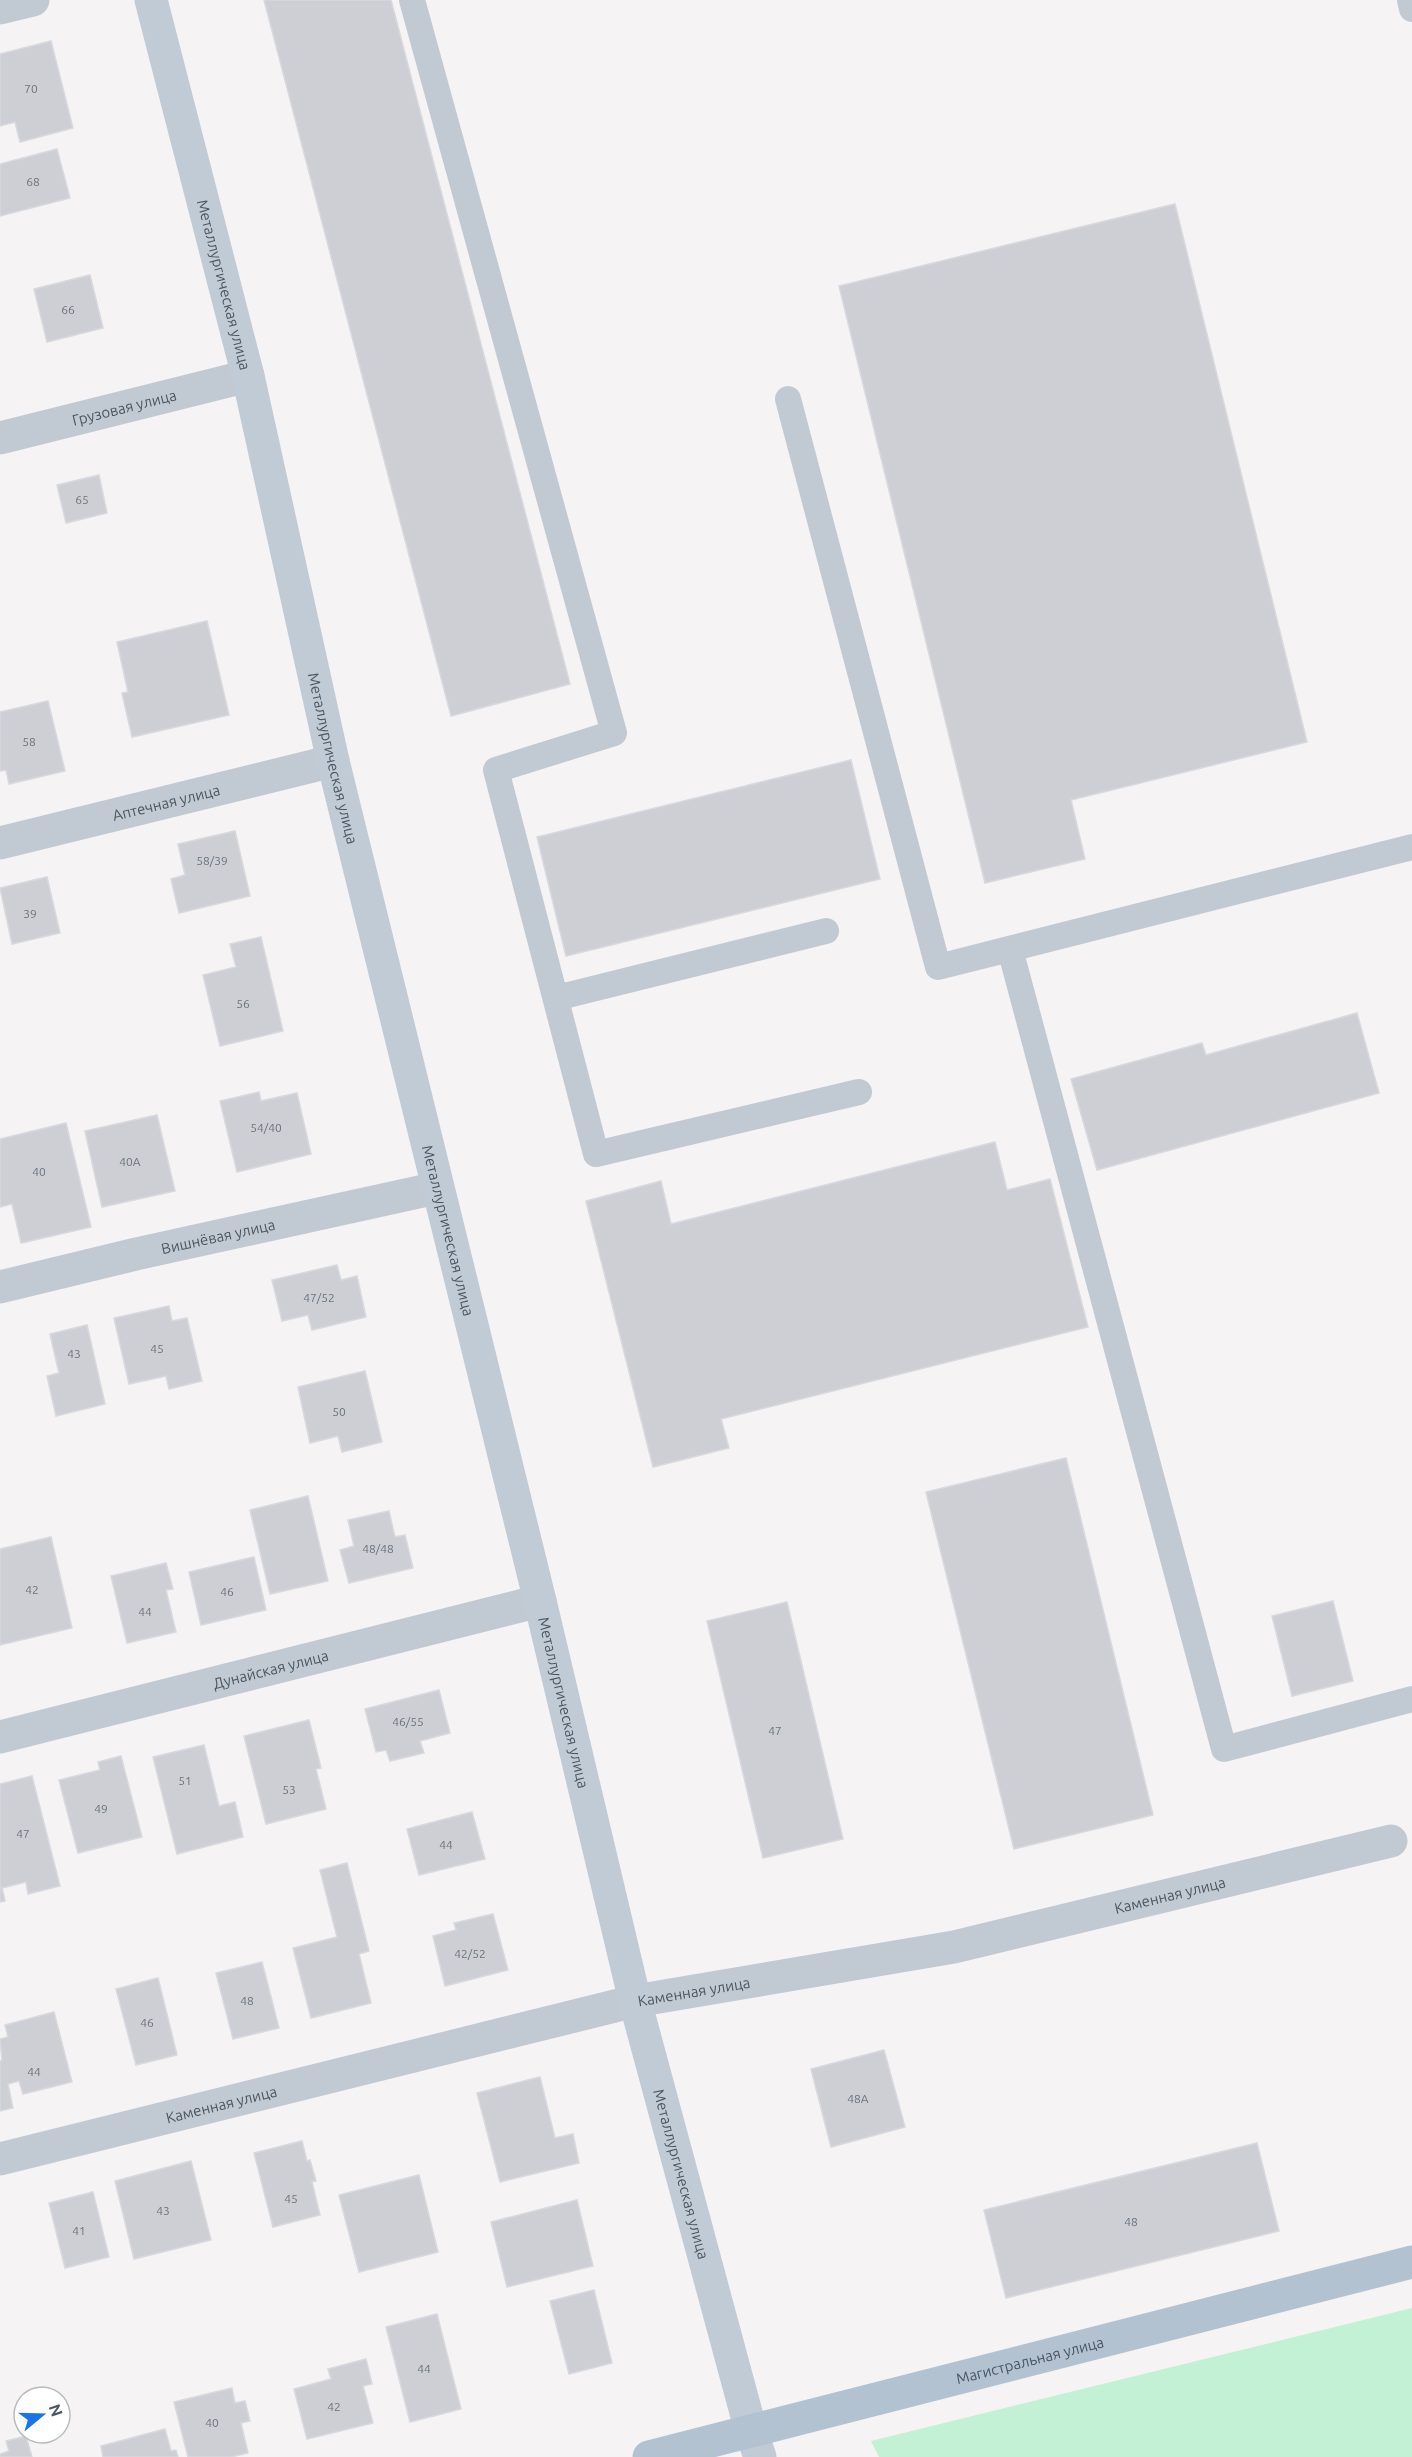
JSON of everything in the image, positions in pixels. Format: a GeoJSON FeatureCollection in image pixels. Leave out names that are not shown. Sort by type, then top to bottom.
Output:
{"type":"FeatureCollection","features":[{"type":"Feature","properties":{"kind":"main road","name":"Магистральная улица"},"geometry":{"type":"LineString","coordinates":[[649,2457],[756,2444],[1412,2262]]}},
{"type":"Feature","properties":{"kind":"street"},"geometry":{"type":"LineString","coordinates":[[0,8],[33,0]]}},
{"type":"Feature","properties":{"kind":"street","name":"Металлургическая улица"},"geometry":{"type":"LineString","coordinates":[[151,0],[248,376],[333,761],[540,1601],[635,2001],[756,2444]]}},
{"type":"Feature","properties":{"kind":"street","name":"Грузовая улица"},"geometry":{"type":"LineString","coordinates":[[0,438],[248,376]]}},
{"type":"Feature","properties":{"kind":"street","name":"Аптечная улица"},"geometry":{"type":"LineString","coordinates":[[0,843],[333,761]]}},
{"type":"Feature","properties":{"kind":"street","name":"Вишнёвая улица"},"geometry":{"type":"LineString","coordinates":[[0,1287],[136,1254],[437,1188]]}},
{"type":"Feature","properties":{"kind":"street","name":"Дунайская улица"},"geometry":{"type":"LineString","coordinates":[[0,1737],[540,1601]]}},
{"type":"Feature","properties":{"kind":"street","name":"Каменная улица"},"geometry":{"type":"LineString","coordinates":[[0,2159],[635,2001],[954,1947],[1391,1841]]}},
{"type":"Feature","properties":{"kind":"lane"},"geometry":{"type":"LineString","coordinates":[[412,0],[614,732],[496,770],[596,1154],[859,1092]]}},
{"type":"Feature","properties":{"kind":"lane"},"geometry":{"type":"LineString","coordinates":[[1410,0],[1412,9]]}},
{"type":"Feature","properties":{"kind":"lane"},"geometry":{"type":"LineString","coordinates":[[788,399],[938,968],[1412,847]]}},
{"type":"Feature","properties":{"kind":"lane"},"geometry":{"type":"LineString","coordinates":[[556,998],[825,931]]}},
{"type":"Feature","properties":{"kind":"lane"},"geometry":{"type":"LineString","coordinates":[[1011,949],[1224,1749],[1412,1699]]}},
{"type":"Feature","properties":{"kind":"green space"},"geometry":{"type":"Polygon","coordinates":[[[1412,2308],[1412,2457],[879,2457],[871,2441],[1412,2308]]]}},
{"type":"Feature","properties":{"kind":"building"},"geometry":{"type":"Polygon","coordinates":[[[264,0],[391,0],[570,684],[451,716],[264,0]]]}},
{"type":"Feature","properties":{"kind":"building"},"geometry":{"type":"Polygon","coordinates":[[[51,41],[73,128],[20,142],[15,122],[0,126],[0,54],[51,41]]]}},
{"type":"Feature","properties":{"kind":"building"},"geometry":{"type":"Polygon","coordinates":[[[57,149],[70,198],[0,216],[0,164],[57,149]]]}},
{"type":"Feature","properties":{"kind":"building"},"geometry":{"type":"Polygon","coordinates":[[[1175,204],[1307,742],[1071,800],[1085,859],[985,883],[839,286],[1175,204]]]}},
{"type":"Feature","properties":{"kind":"building"},"geometry":{"type":"Polygon","coordinates":[[[90,275],[103,328],[47,342],[34,289],[90,275]]]}},
{"type":"Feature","properties":{"kind":"building"},"geometry":{"type":"Polygon","coordinates":[[[99,475],[107,513],[66,523],[57,485],[99,475]]]}},
{"type":"Feature","properties":{"kind":"building"},"geometry":{"type":"Polygon","coordinates":[[[207,621],[229,715],[132,737],[122,693],[128,692],[117,642],[207,621]]]}},
{"type":"Feature","properties":{"kind":"building"},"geometry":{"type":"Polygon","coordinates":[[[48,701],[65,771],[9,784],[6,770],[0,771],[0,712],[48,701]]]}},
{"type":"Feature","properties":{"kind":"building"},"geometry":{"type":"Polygon","coordinates":[[[851,760],[880,879],[566,956],[537,837],[851,760]]]}},
{"type":"Feature","properties":{"kind":"building"},"geometry":{"type":"Polygon","coordinates":[[[235,831],[250,896],[179,913],[171,879],[185,875],[178,844],[235,831]]]}},
{"type":"Feature","properties":{"kind":"building"},"geometry":{"type":"Polygon","coordinates":[[[47,877],[60,933],[12,944],[0,888],[47,877]]]}},
{"type":"Feature","properties":{"kind":"building"},"geometry":{"type":"Polygon","coordinates":[[[261,937],[283,1031],[220,1046],[203,975],[236,967],[230,944],[261,937]]]}},
{"type":"Feature","properties":{"kind":"building"},"geometry":{"type":"Polygon","coordinates":[[[1357,1013],[1379,1093],[1097,1170],[1071,1079],[1202,1043],[1206,1055],[1357,1013]]]}},
{"type":"Feature","properties":{"kind":"building"},"geometry":{"type":"Polygon","coordinates":[[[259,1092],[261,1101],[297,1093],[311,1154],[237,1172],[220,1101],[259,1092]]]}},
{"type":"Feature","properties":{"kind":"building"},"geometry":{"type":"Polygon","coordinates":[[[157,1115],[175,1191],[102,1207],[85,1131],[157,1115]]]}},
{"type":"Feature","properties":{"kind":"building"},"geometry":{"type":"Polygon","coordinates":[[[66,1123],[91,1227],[21,1243],[12,1204],[0,1207],[0,1139],[66,1123]]]}},
{"type":"Feature","properties":{"kind":"building"},"geometry":{"type":"Polygon","coordinates":[[[995,1142],[1007,1190],[1050,1179],[1088,1327],[721,1419],[729,1448],[653,1467],[586,1201],[661,1181],[671,1224],[995,1142]]]}},
{"type":"Feature","properties":{"kind":"building"},"geometry":{"type":"Polygon","coordinates":[[[337,1265],[341,1280],[357,1276],[366,1317],[312,1330],[308,1315],[282,1321],[272,1280],[337,1265]]]}},
{"type":"Feature","properties":{"kind":"building"},"geometry":{"type":"Polygon","coordinates":[[[169,1306],[172,1321],[187,1318],[202,1381],[169,1389],[166,1376],[129,1384],[114,1318],[169,1306]]]}},
{"type":"Feature","properties":{"kind":"building"},"geometry":{"type":"Polygon","coordinates":[[[87,1325],[105,1404],[56,1416],[47,1376],[59,1373],[50,1334],[87,1325]]]}},
{"type":"Feature","properties":{"kind":"building"},"geometry":{"type":"Polygon","coordinates":[[[365,1371],[382,1442],[342,1452],[338,1436],[310,1443],[298,1387],[365,1371]]]}},
{"type":"Feature","properties":{"kind":"building"},"geometry":{"type":"Polygon","coordinates":[[[1066,1458],[1153,1815],[1014,1849],[926,1492],[1066,1458]]]}},
{"type":"Feature","properties":{"kind":"building"},"geometry":{"type":"Polygon","coordinates":[[[308,1496],[328,1581],[270,1594],[250,1510],[308,1496]]]}},
{"type":"Feature","properties":{"kind":"building"},"geometry":{"type":"Polygon","coordinates":[[[389,1511],[395,1537],[405,1535],[413,1568],[349,1583],[340,1550],[354,1546],[348,1520],[389,1511]]]}},
{"type":"Feature","properties":{"kind":"building"},"geometry":{"type":"Polygon","coordinates":[[[51,1537],[72,1628],[0,1645],[0,1549],[51,1537]]]}},
{"type":"Feature","properties":{"kind":"building"},"geometry":{"type":"Polygon","coordinates":[[[254,1557],[266,1610],[201,1625],[189,1572],[254,1557]]]}},
{"type":"Feature","properties":{"kind":"building"},"geometry":{"type":"Polygon","coordinates":[[[166,1563],[173,1589],[166,1590],[176,1632],[127,1643],[111,1576],[166,1563]]]}},
{"type":"Feature","properties":{"kind":"building"},"geometry":{"type":"Polygon","coordinates":[[[1333,1601],[1353,1681],[1292,1696],[1272,1616],[1333,1601]]]}},
{"type":"Feature","properties":{"kind":"building"},"geometry":{"type":"Polygon","coordinates":[[[787,1602],[843,1839],[763,1858],[707,1621],[787,1602]]]}},
{"type":"Feature","properties":{"kind":"building"},"geometry":{"type":"Polygon","coordinates":[[[439,1690],[450,1733],[420,1741],[424,1753],[390,1761],[386,1750],[376,1752],[365,1709],[439,1690]]]}},
{"type":"Feature","properties":{"kind":"building"},"geometry":{"type":"Polygon","coordinates":[[[309,1720],[321,1768],[316,1769],[326,1809],[266,1824],[244,1736],[309,1720]]]}},
{"type":"Feature","properties":{"kind":"building"},"geometry":{"type":"Polygon","coordinates":[[[204,1745],[219,1806],[235,1802],[243,1837],[177,1854],[153,1757],[204,1745]]]}},
{"type":"Feature","properties":{"kind":"building"},"geometry":{"type":"Polygon","coordinates":[[[121,1756],[142,1837],[78,1853],[59,1780],[100,1770],[98,1762],[121,1756]]]}},
{"type":"Feature","properties":{"kind":"building"},"geometry":{"type":"Polygon","coordinates":[[[32,1776],[60,1886],[28,1894],[26,1882],[2,1888],[5,1901],[0,1902],[0,1784],[32,1776]]]}},
{"type":"Feature","properties":{"kind":"building"},"geometry":{"type":"Polygon","coordinates":[[[472,1812],[485,1859],[419,1875],[407,1829],[472,1812]]]}},
{"type":"Feature","properties":{"kind":"building"},"geometry":{"type":"Polygon","coordinates":[[[347,1863],[369,1951],[359,1954],[371,2003],[311,2018],[293,1948],[337,1937],[320,1870],[347,1863]]]}},
{"type":"Feature","properties":{"kind":"building"},"geometry":{"type":"Polygon","coordinates":[[[493,1914],[508,1970],[445,1986],[433,1936],[456,1930],[454,1923],[493,1914]]]}},
{"type":"Feature","properties":{"kind":"building"},"geometry":{"type":"Polygon","coordinates":[[[262,1962],[279,2028],[233,2039],[216,1973],[262,1962]]]}},
{"type":"Feature","properties":{"kind":"building"},"geometry":{"type":"Polygon","coordinates":[[[158,1978],[177,2055],[136,2065],[116,1989],[158,1978]]]}},
{"type":"Feature","properties":{"kind":"building"},"geometry":{"type":"Polygon","coordinates":[[[54,2012],[72,2082],[23,2094],[19,2081],[8,2084],[13,2108],[0,2111],[0,2061],[2,2060],[0,2039],[8,2037],[5,2025],[54,2012]]]}},
{"type":"Feature","properties":{"kind":"building"},"geometry":{"type":"Polygon","coordinates":[[[884,2050],[905,2127],[831,2147],[811,2069],[884,2050]]]}},
{"type":"Feature","properties":{"kind":"building"},"geometry":{"type":"Polygon","coordinates":[[[540,2077],[555,2138],[573,2134],[579,2163],[500,2182],[477,2093],[540,2077]]]}},
{"type":"Feature","properties":{"kind":"building"},"geometry":{"type":"Polygon","coordinates":[[[302,2141],[307,2161],[310,2160],[316,2181],[312,2182],[320,2215],[273,2227],[254,2153],[302,2141]]]}},
{"type":"Feature","properties":{"kind":"building"},"geometry":{"type":"Polygon","coordinates":[[[1257,2143],[1279,2231],[1006,2298],[984,2210],[1257,2143]]]}},
{"type":"Feature","properties":{"kind":"building"},"geometry":{"type":"Polygon","coordinates":[[[191,2161],[211,2240],[134,2259],[115,2181],[191,2161]]]}},
{"type":"Feature","properties":{"kind":"building"},"geometry":{"type":"Polygon","coordinates":[[[419,2175],[438,2252],[359,2272],[339,2195],[419,2175]]]}},
{"type":"Feature","properties":{"kind":"building"},"geometry":{"type":"Polygon","coordinates":[[[93,2192],[109,2257],[65,2268],[49,2203],[93,2192]]]}},
{"type":"Feature","properties":{"kind":"building"},"geometry":{"type":"Polygon","coordinates":[[[577,2200],[593,2266],[507,2287],[491,2222],[577,2200]]]}},
{"type":"Feature","properties":{"kind":"building"},"geometry":{"type":"Polygon","coordinates":[[[594,2290],[612,2363],[569,2374],[550,2301],[594,2290]]]}},
{"type":"Feature","properties":{"kind":"building"},"geometry":{"type":"Polygon","coordinates":[[[437,2314],[461,2409],[410,2422],[386,2327],[437,2314]]]}},
{"type":"Feature","properties":{"kind":"building"},"geometry":{"type":"Polygon","coordinates":[[[366,2359],[372,2384],[363,2386],[373,2423],[307,2439],[294,2389],[331,2379],[328,2369],[366,2359]]]}},
{"type":"Feature","properties":{"kind":"building"},"geometry":{"type":"Polygon","coordinates":[[[232,2388],[235,2403],[245,2401],[250,2421],[241,2423],[248,2453],[231,2457],[188,2457],[174,2402],[232,2388]]]}},
{"type":"Feature","properties":{"kind":"building"},"geometry":{"type":"Polygon","coordinates":[[[165,2429],[171,2451],[176,2450],[178,2457],[103,2457],[101,2446],[165,2429]]]}},
{"type":"Feature","properties":{"kind":"building"},"geometry":{"type":"Polygon","coordinates":[[[12,2440],[12,2445],[29,2445],[32,2457],[0,2457],[0,2454],[9,2451],[6,2441],[12,2440]]]}}]}
